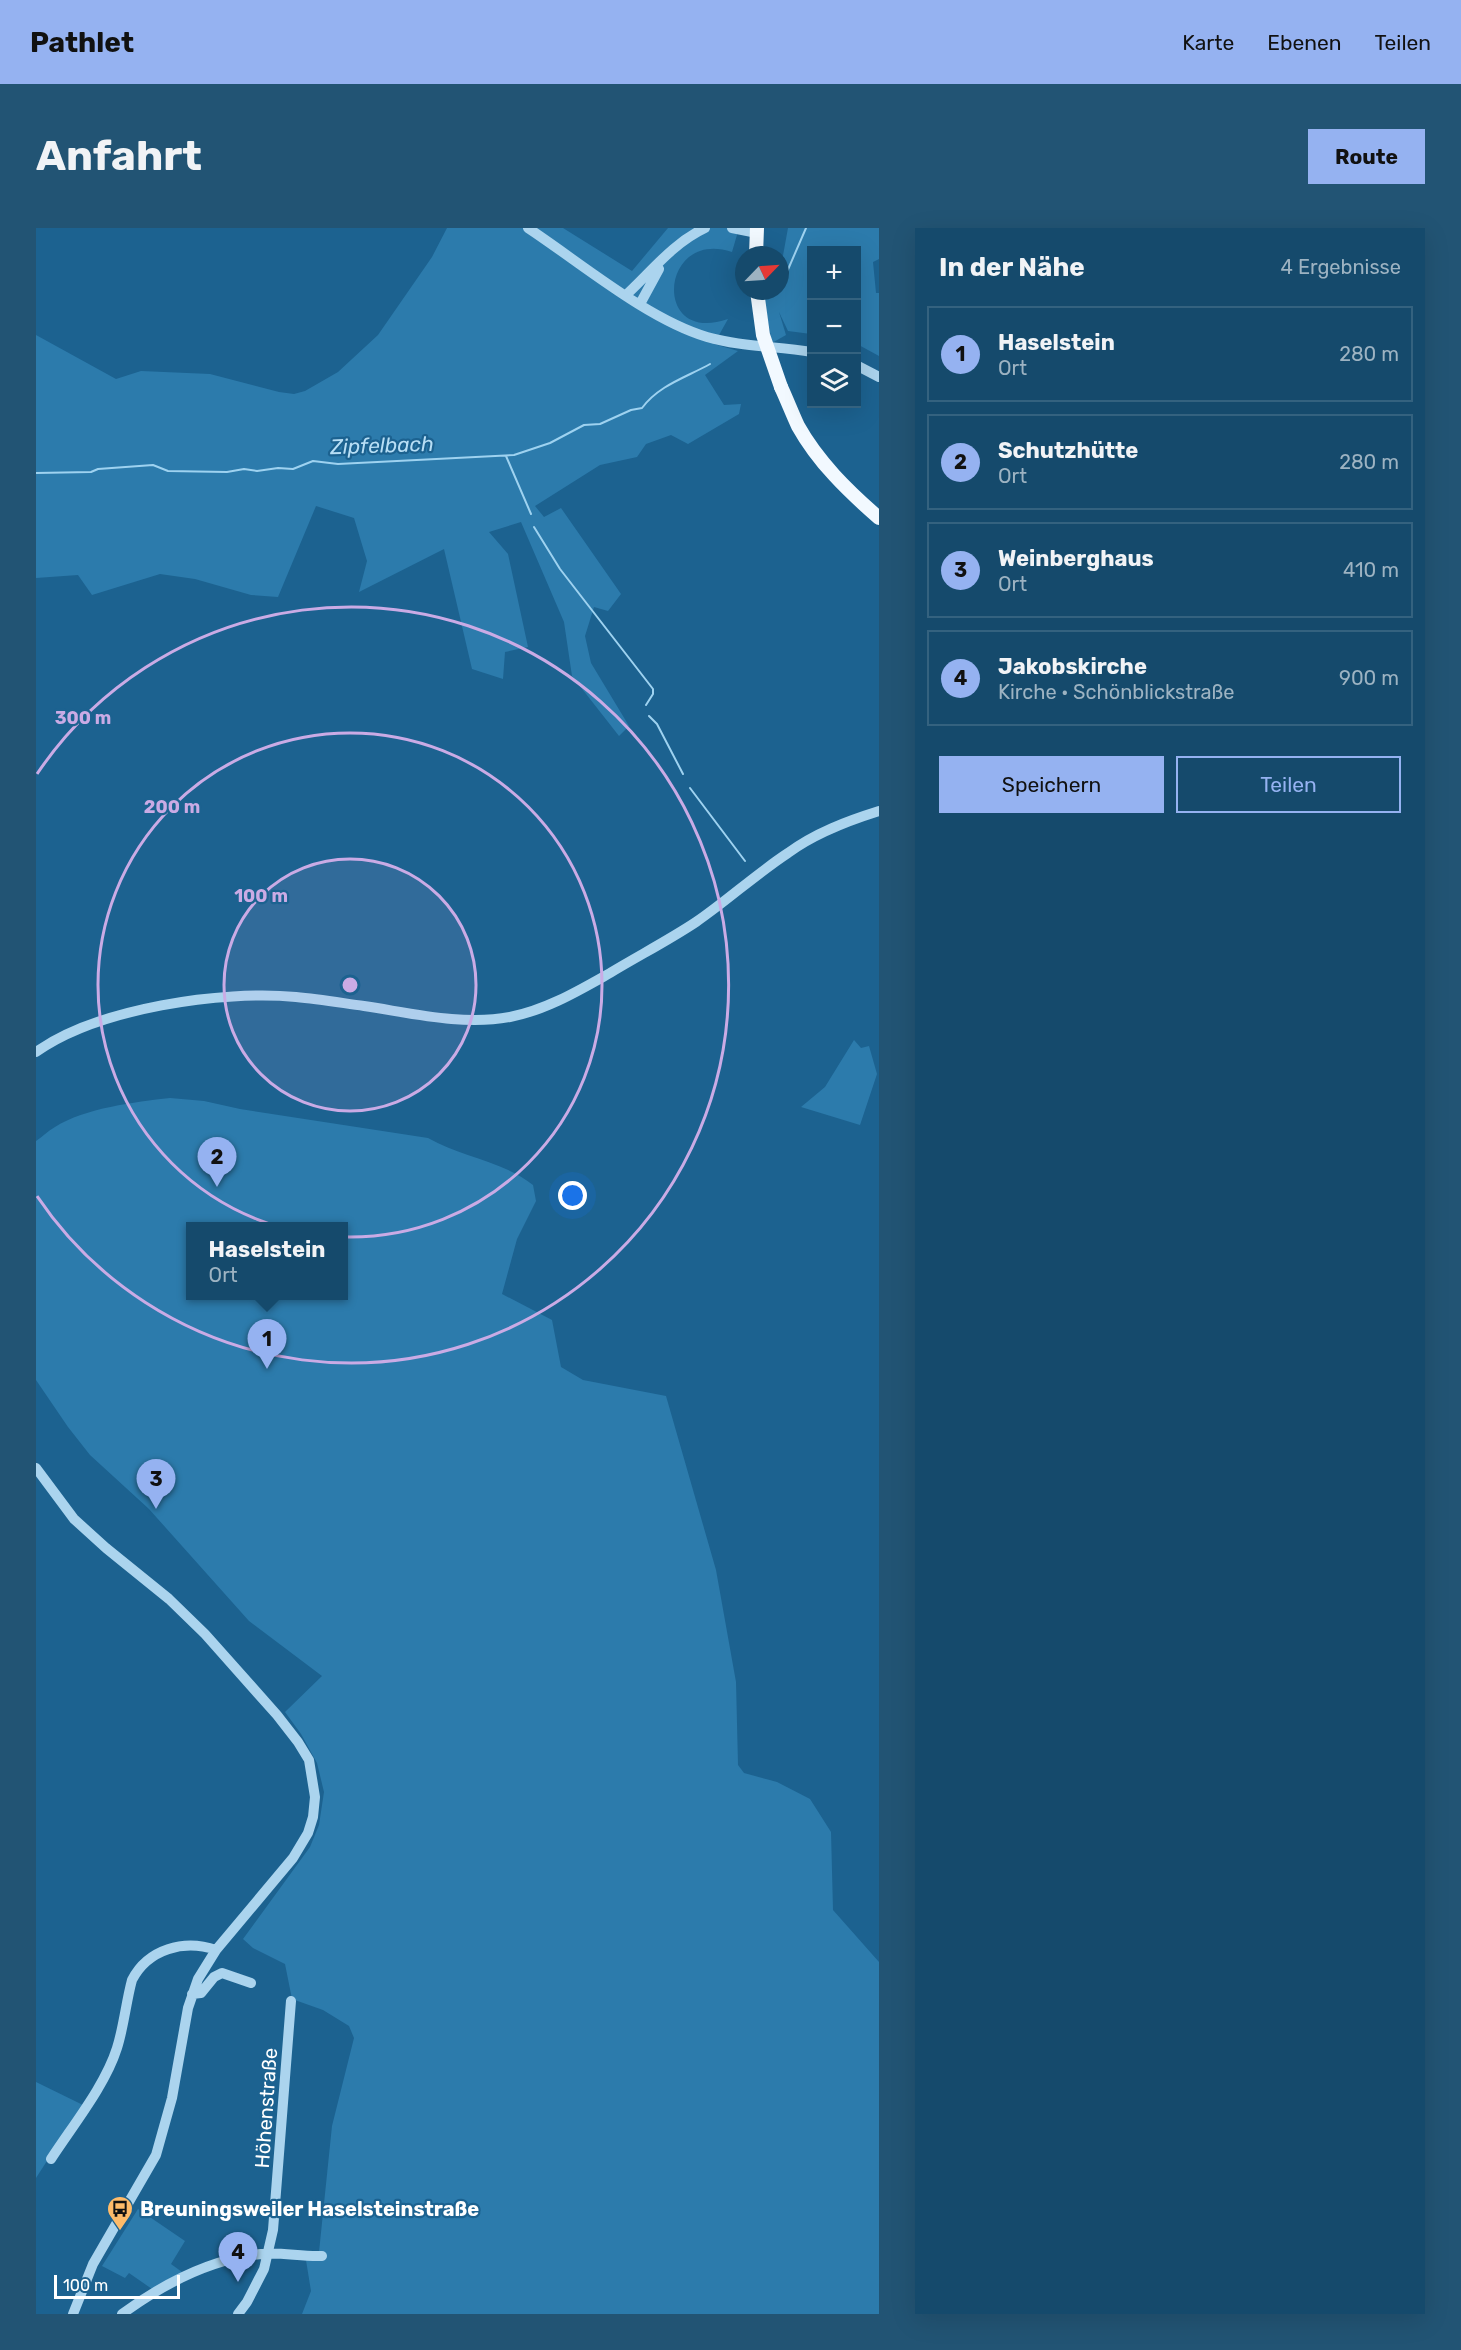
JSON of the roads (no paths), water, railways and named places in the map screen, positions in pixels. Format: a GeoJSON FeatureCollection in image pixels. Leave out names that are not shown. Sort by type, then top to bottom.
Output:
{"type":"FeatureCollection","features":[{"type":"Feature","properties":{"kind":"main road"},"geometry":{"type":"LineString","coordinates":[[756,246],[757,230]]}},
{"type":"Feature","properties":{"kind":"main road"},"geometry":{"type":"LineString","coordinates":[[758,300],[763,335],[781,387],[799,427],[820,459],[847,490],[879,518]]}},
{"type":"Feature","properties":{"kind":"street"},"geometry":{"type":"LineString","coordinates":[[528,228],[640,304],[695,333],[738,344],[807,351]]}},
{"type":"Feature","properties":{"kind":"street"},"geometry":{"type":"LineString","coordinates":[[626,295],[682,242],[705,228]]}},
{"type":"Feature","properties":{"kind":"street"},"geometry":{"type":"LineString","coordinates":[[732,228],[757,230]]}},
{"type":"Feature","properties":{"kind":"street"},"geometry":{"type":"LineString","coordinates":[[640,304],[663,261]]}},
{"type":"Feature","properties":{"kind":"street"},"geometry":{"type":"LineString","coordinates":[[861,367],[879,377]]}},
{"type":"Feature","properties":{"kind":"street"},"geometry":{"type":"LineString","coordinates":[[36,1052],[78,1028],[126,1013],[236,996],[297,997],[470,1020],[508,1017],[531,1012],[571,995],[695,922],[788,852],[811,838],[856,818],[879,811]]}},
{"type":"Feature","properties":{"kind":"street"},"geometry":{"type":"LineString","coordinates":[[36,1468],[74,1519],[169,1599],[205,1634],[276,1715],[298,1742],[309,1761],[315,1797],[313,1817],[308,1833],[293,1858],[216,1950],[198,1979],[183,2028],[170,2109],[156,2155],[97,2257],[73,2314]]}},
{"type":"Feature","properties":{"kind":"street"},"geometry":{"type":"LineString","coordinates":[[51,2159],[111,2061],[117,2047],[130,1986],[137,1970],[154,1955],[177,1947],[197,1945],[216,1950]]}},
{"type":"Feature","properties":{"kind":"street"},"geometry":{"type":"LineString","coordinates":[[192,1994],[201,1993],[214,1977],[222,1973],[251,1983]]}},
{"type":"Feature","properties":{"kind":"street","name":"Höhenstraße"},"geometry":{"type":"LineString","coordinates":[[238,2314],[257,2285],[268,2253],[276,2206],[291,2001]]}},
{"type":"Feature","properties":{"kind":"street"},"geometry":{"type":"LineString","coordinates":[[122,2314],[187,2274],[232,2259],[268,2253],[322,2256]]}},
{"type":"Feature","properties":{"kind":"waterway","name":"Zipfelbach"},"geometry":{"type":"LineString","coordinates":[[789,267],[806,228]]}},
{"type":"Feature","properties":{"kind":"waterway","name":"Zipfelbach"},"geometry":{"type":"LineString","coordinates":[[36,473],[91,472],[98,469],[153,465],[168,471],[227,472],[244,469],[257,471],[278,468],[293,469],[313,461],[338,464],[514,455],[550,443],[584,425],[600,424],[631,410],[642,408],[665,387],[710,364]]}},
{"type":"Feature","properties":{"kind":"waterway"},"geometry":{"type":"LineString","coordinates":[[506,456],[531,514]]}},
{"type":"Feature","properties":{"kind":"waterway"},"geometry":{"type":"LineString","coordinates":[[534,527],[560,569],[653,689],[653,694],[646,705]]}},
{"type":"Feature","properties":{"kind":"waterway"},"geometry":{"type":"LineString","coordinates":[[649,716],[657,724],[683,774]]}},
{"type":"Feature","properties":{"kind":"waterway"},"geometry":{"type":"LineString","coordinates":[[690,788],[745,861]]}},
{"type":"Feature","properties":{"kind":"place","name":"Schutzhütte"},"geometry":{"type":"Point","coordinates":[217,1187]}},
{"type":"Feature","properties":{"kind":"place","name":"Haselstein"},"geometry":{"type":"Point","coordinates":[267,1369]}},
{"type":"Feature","properties":{"kind":"place","name":"Weinberghaus"},"geometry":{"type":"Point","coordinates":[156,1509]}},
{"type":"Feature","properties":{"kind":"place","name":"Breuningsweiler Haselsteinstraße"},"geometry":{"type":"Point","coordinates":[120,2232]}},
{"type":"Feature","properties":{"kind":"place","name":"Jakobskirche"},"geometry":{"type":"Point","coordinates":[238,2282]}}]}
